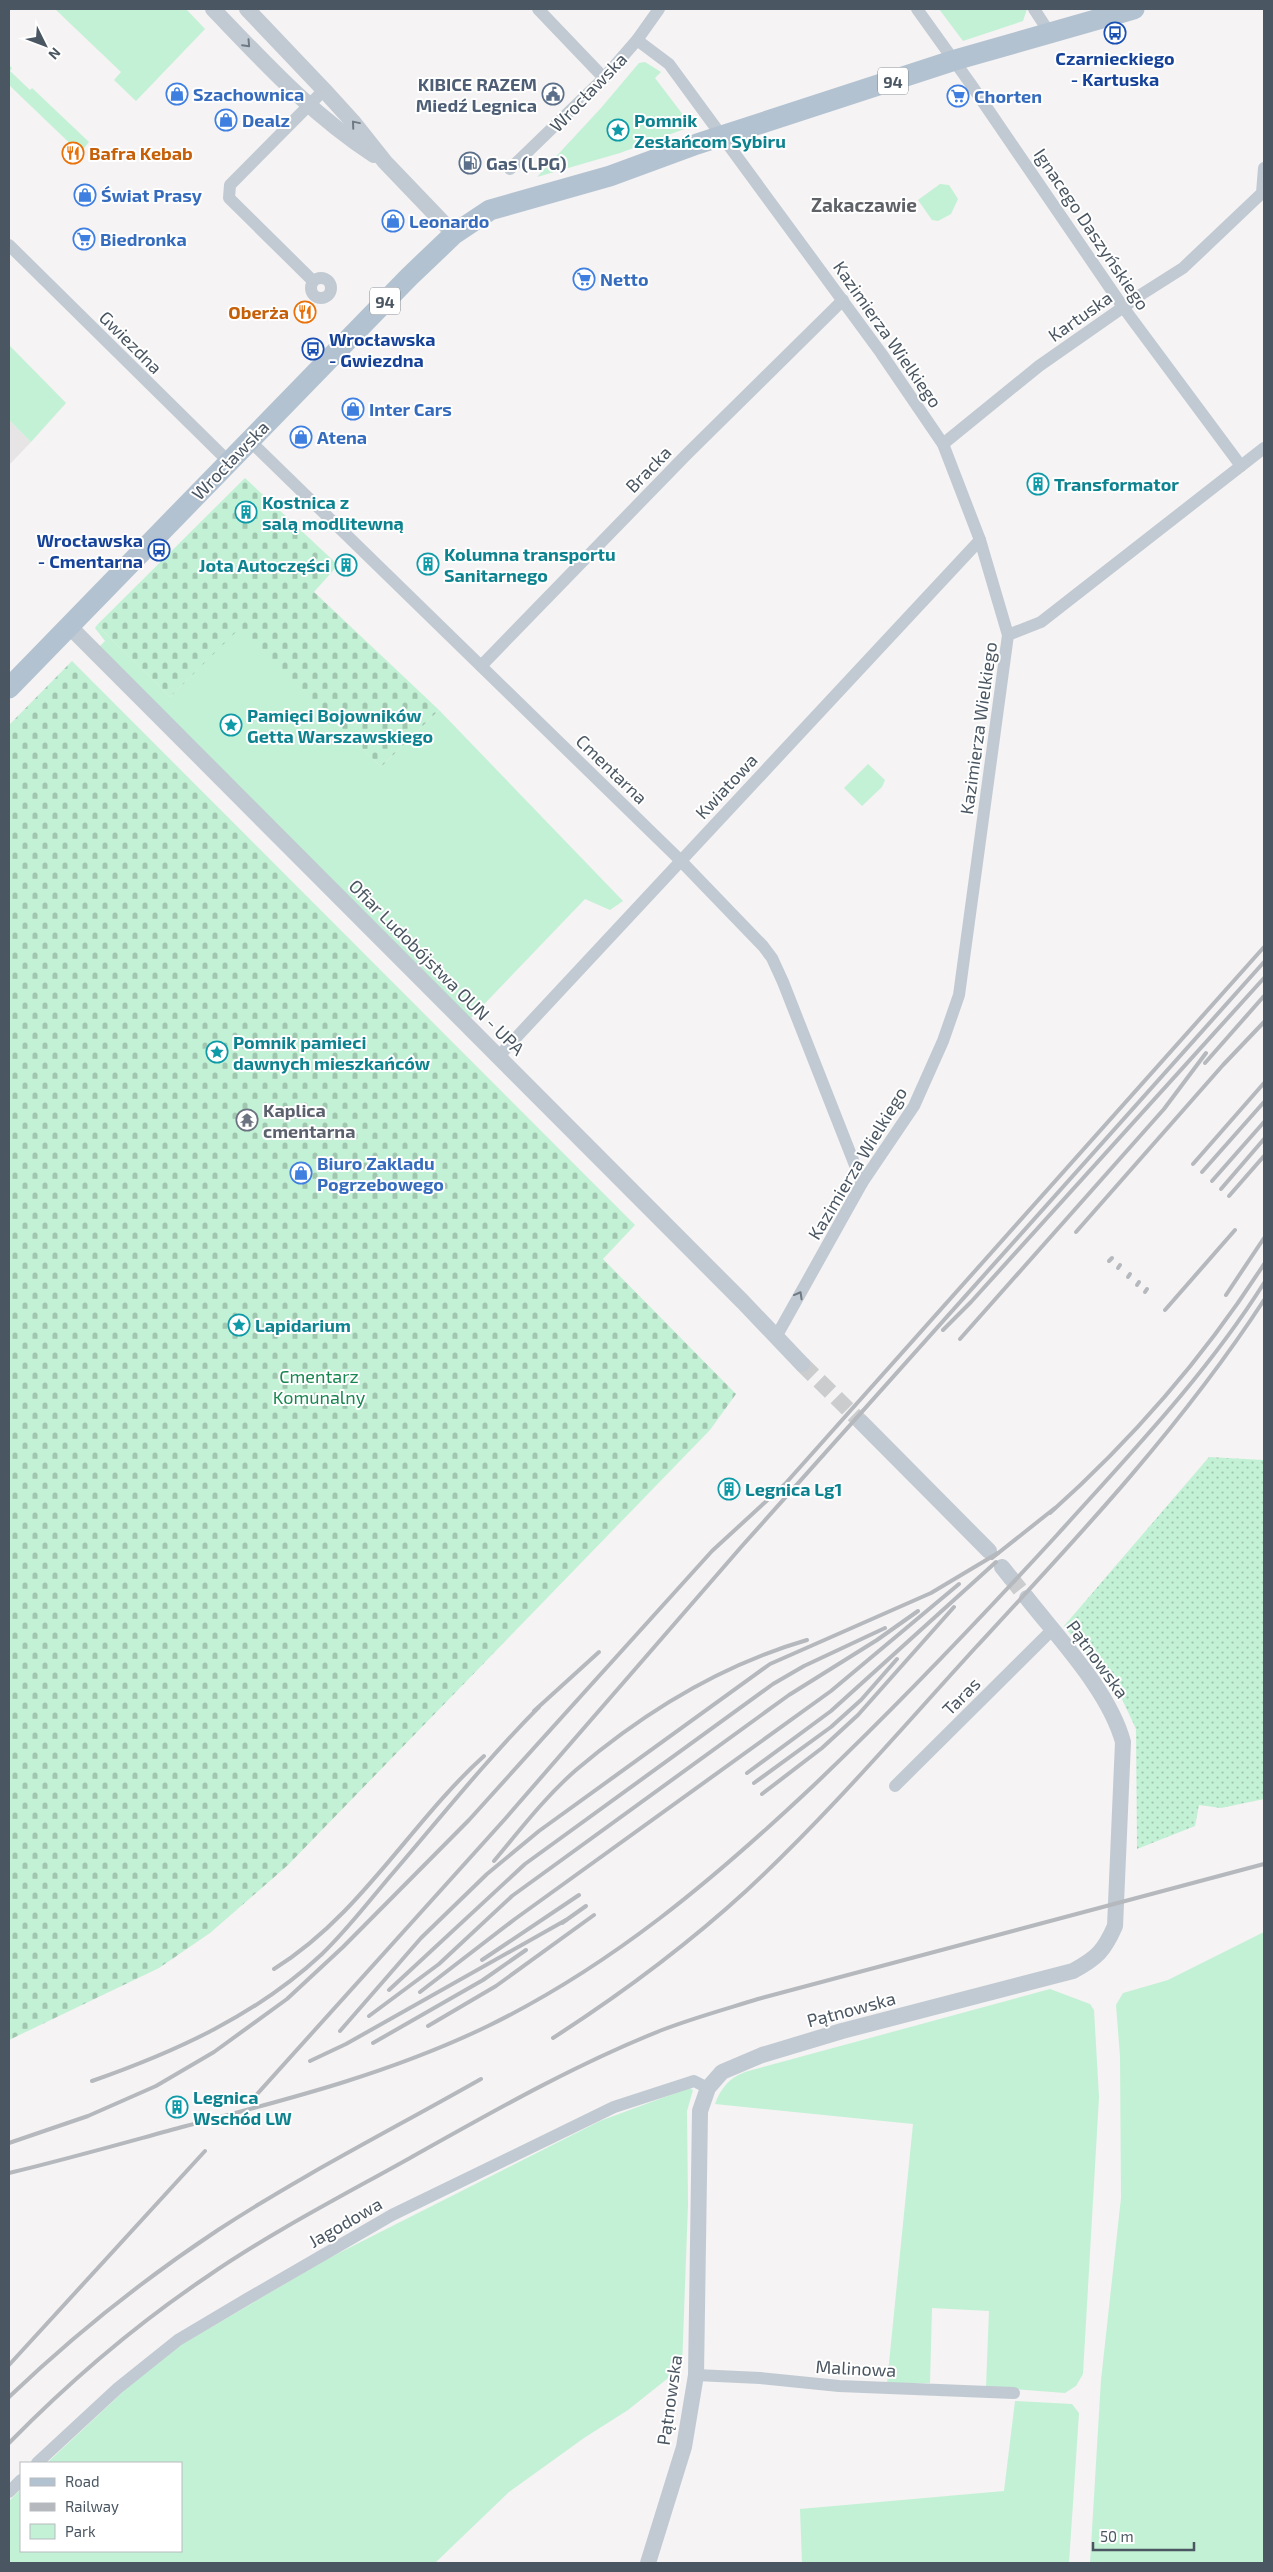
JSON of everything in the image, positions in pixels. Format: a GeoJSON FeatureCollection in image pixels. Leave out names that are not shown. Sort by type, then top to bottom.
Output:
{"type":"FeatureCollection","features":[{"type":"Feature","properties":{"kind":"main road","name":"94"},"geometry":{"type":"LineString","coordinates":[[454,234],[490,210],[610,176],[724,136],[955,60],[1134,9]]}},
{"type":"Feature","properties":{"kind":"main road","name":"Wrocławska"},"geometry":{"type":"LineString","coordinates":[[12,679],[68,626],[249,440],[454,234]]}},
{"type":"Feature","properties":{"kind":"street"},"geometry":{"type":"LineString","coordinates":[[213,9],[308,106],[343,134],[385,162]]}},
{"type":"Feature","properties":{"kind":"street"},"geometry":{"type":"LineString","coordinates":[[247,9],[354,123],[385,162],[454,234]]}},
{"type":"Feature","properties":{"kind":"street"},"geometry":{"type":"LineString","coordinates":[[538,9],[604,78]]}},
{"type":"Feature","properties":{"kind":"street","name":"Wrocławska"},"geometry":{"type":"LineString","coordinates":[[510,169],[604,78],[637,40],[659,9]]}},
{"type":"Feature","properties":{"kind":"street","name":"Ignacego Daszyńskiego"},"geometry":{"type":"LineString","coordinates":[[916,9],[955,60],[1123,307],[1241,466]]}},
{"type":"Feature","properties":{"kind":"street"},"geometry":{"type":"LineString","coordinates":[[1034,9],[1049,32]]}},
{"type":"Feature","properties":{"kind":"street","name":"Kazimierza Wielkiego"},"geometry":{"type":"LineString","coordinates":[[637,40],[670,64],[843,300],[943,444],[980,540],[1008,635],[959,995],[944,1041],[914,1106],[862,1183],[776,1337]]}},
{"type":"Feature","properties":{"kind":"street"},"geometry":{"type":"LineString","coordinates":[[314,281],[229,198],[230,185],[324,90]]}},
{"type":"Feature","properties":{"kind":"street","name":"Kartuska"},"geometry":{"type":"LineString","coordinates":[[943,444],[1039,366],[1123,307],[1183,268],[1263,194],[1264,168]]}},
{"type":"Feature","properties":{"kind":"street","name":"Gwiezdna"},"geometry":{"type":"LineString","coordinates":[[9,245],[229,462]]}},
{"type":"Feature","properties":{"kind":"street","name":"Bracka"},"geometry":{"type":"LineString","coordinates":[[481,666],[687,454],[843,300]]}},
{"type":"Feature","properties":{"kind":"street","name":"Cmentarna"},"geometry":{"type":"LineString","coordinates":[[249,440],[680,860],[763,946],[772,958],[862,1183]]}},
{"type":"Feature","properties":{"kind":"street"},"geometry":{"type":"LineString","coordinates":[[1008,635],[1041,622],[1264,448]]}},
{"type":"Feature","properties":{"kind":"street","name":"Kwiatowa"},"geometry":{"type":"LineString","coordinates":[[498,1057],[980,540]]}},
{"type":"Feature","properties":{"kind":"street","name":"Ofiar Ludobójstwa OUN - UPA"},"geometry":{"type":"LineString","coordinates":[[68,626],[776,1337]]}},
{"type":"Feature","properties":{"kind":"street"},"geometry":{"type":"LineString","coordinates":[[776,1337],[802,1364]]}},
{"type":"Feature","properties":{"kind":"street"},"geometry":{"type":"LineString","coordinates":[[862,1423],[989,1551]]}},
{"type":"Feature","properties":{"kind":"street","name":"Pątnowska"},"geometry":{"type":"LineString","coordinates":[[648,2563],[684,2447],[696,2375],[700,2111],[708,2088],[722,2072],[762,2055],[842,2031],[1073,1971],[1094,1960],[1107,1944],[1115,1926],[1123,1742],[1117,1721],[1105,1699],[1027,1598]]}},
{"type":"Feature","properties":{"kind":"street","name":"Taras"},"geometry":{"type":"LineString","coordinates":[[895,1786],[1052,1630]]}},
{"type":"Feature","properties":{"kind":"street","name":"Jagodowa"},"geometry":{"type":"LineString","coordinates":[[39,2462],[118,2388],[178,2340],[392,2215],[614,2107],[694,2081],[708,2088]]}},
{"type":"Feature","properties":{"kind":"street","name":"Malinowa"},"geometry":{"type":"LineString","coordinates":[[696,2375],[760,2378],[839,2386],[1014,2393]]}},
{"type":"Feature","properties":{"kind":"street"},"geometry":{"type":"LineString","coordinates":[[9,2492],[20,2481]]}},
{"type":"Feature","properties":{"kind":"shaded area"},"geometry":{"type":"Polygon","coordinates":[[[9,420],[31,442],[9,465],[9,420]]]}},
{"type":"Feature","properties":{"kind":"green space"},"geometry":{"type":"Polygon","coordinates":[[[55,9],[186,9],[205,29],[136,101],[114,80],[121,72],[55,9]]]}},
{"type":"Feature","properties":{"kind":"green space"},"geometry":{"type":"Polygon","coordinates":[[[939,9],[1027,9],[1023,21],[963,41],[939,9]]]}},
{"type":"Feature","properties":{"kind":"green space"},"geometry":{"type":"Polygon","coordinates":[[[645,62],[661,72],[655,78],[690,124],[687,128],[620,153],[537,177],[601,108],[639,63],[645,62]]]}},
{"type":"Feature","properties":{"kind":"green space"},"geometry":{"type":"Polygon","coordinates":[[[9,65],[12,68],[10,71],[30,90],[32,88],[89,142],[80,153],[9,85],[9,65]]]}},
{"type":"Feature","properties":{"kind":"green space"},"geometry":{"type":"Polygon","coordinates":[[[940,184],[949,185],[958,199],[951,214],[938,221],[932,220],[918,200],[940,184]]]}},
{"type":"Feature","properties":{"kind":"green space"},"geometry":{"type":"Polygon","coordinates":[[[9,345],[66,403],[31,442],[9,420],[9,345]]]}},
{"type":"Feature","properties":{"kind":"green space"},"geometry":{"type":"Polygon","coordinates":[[[245,478],[338,565],[314,592],[439,710],[381,767],[239,629],[170,697],[97,625],[245,478]]]}},
{"type":"Feature","properties":{"kind":"green space"},"geometry":{"type":"Polygon","coordinates":[[[97,625],[170,697],[239,628],[381,767],[439,710],[623,901],[610,910],[585,899],[470,1019],[99,647],[105,641],[95,628],[97,625]]]}},
{"type":"Feature","properties":{"kind":"green space","name":"Cmentarz Komunalny"},"geometry":{"type":"Polygon","coordinates":[[[72,661],[635,1225],[603,1259],[736,1394],[710,1430],[288,1865],[210,1933],[159,1968],[9,2040],[9,725],[72,661]]]}},
{"type":"Feature","properties":{"kind":"green space"},"geometry":{"type":"Polygon","coordinates":[[[868,764],[885,780],[882,787],[862,806],[844,788],[868,764]]]}},
{"type":"Feature","properties":{"kind":"green space"},"geometry":{"type":"Polygon","coordinates":[[[1209,1457],[1264,1460],[1264,1799],[1221,1808],[1199,1805],[1195,1826],[1137,1849],[1136,1729],[1121,1697],[1064,1626],[1209,1457]]]}},
{"type":"Feature","properties":{"kind":"green space"},"geometry":{"type":"Polygon","coordinates":[[[1264,1932],[1264,2563],[1090,2563],[1101,2380],[1121,2198],[1120,2056],[1116,2005],[1123,1993],[1168,1980],[1264,1932]]]}},
{"type":"Feature","properties":{"kind":"green space"},"geometry":{"type":"Polygon","coordinates":[[[1050,1989],[1090,2004],[1094,2010],[1099,2097],[1083,2374],[1076,2386],[1065,2393],[986,2387],[989,2311],[932,2308],[930,2383],[887,2383],[913,2124],[715,2104],[717,2098],[730,2081],[745,2072],[1050,1989]]]}},
{"type":"Feature","properties":{"kind":"green space"},"geometry":{"type":"Polygon","coordinates":[[[689,2088],[693,2090],[687,2111],[688,2204],[682,2367],[628,2410],[584,2438],[509,2492],[435,2563],[9,2563],[9,2501],[20,2490],[20,2552],[182,2552],[182,2462],[48,2462],[126,2389],[181,2345],[329,2258],[600,2121],[689,2088]]]}},
{"type":"Feature","properties":{"kind":"green space"},"geometry":{"type":"Polygon","coordinates":[[[1015,2401],[1072,2404],[1079,2413],[1069,2563],[802,2563],[800,2509],[1004,2491],[1015,2401]]]}},
{"type":"Feature","properties":{"kind":"tunnel"},"geometry":{"type":"LineString","coordinates":[[802,1364],[862,1423]]}},
{"type":"Feature","properties":{"kind":"tunnel"},"geometry":{"type":"LineString","coordinates":[[1010,1577],[1027,1598]]}},
{"type":"Feature","properties":{"kind":"railway"},"geometry":{"type":"LineString","coordinates":[[9,2143],[88,2116],[156,2086],[214,2052],[287,1999],[343,1947],[469,1820],[712,1551],[785,1484],[1264,947]]}},
{"type":"Feature","properties":{"kind":"railway"},"geometry":{"type":"LineString","coordinates":[[249,2103],[505,1819],[742,1546],[1264,962]]}},
{"type":"Feature","properties":{"kind":"railway"},"geometry":{"type":"LineString","coordinates":[[943,1330],[971,1302],[1264,978]]}},
{"type":"Feature","properties":{"kind":"railway"},"geometry":{"type":"LineString","coordinates":[[1205,1063],[1264,996]]}},
{"type":"Feature","properties":{"kind":"railway"},"geometry":{"type":"LineString","coordinates":[[1076,1232],[1223,1065],[1264,1022]]}},
{"type":"Feature","properties":{"kind":"railway"},"geometry":{"type":"LineString","coordinates":[[960,1339],[1164,1109],[1206,1053]]}},
{"type":"Feature","properties":{"kind":"railway"},"geometry":{"type":"LineString","coordinates":[[1193,1164],[1264,1083]]}},
{"type":"Feature","properties":{"kind":"railway"},"geometry":{"type":"LineString","coordinates":[[1202,1172],[1264,1102]]}},
{"type":"Feature","properties":{"kind":"railway"},"geometry":{"type":"LineString","coordinates":[[1212,1181],[1264,1122]]}},
{"type":"Feature","properties":{"kind":"railway"},"geometry":{"type":"LineString","coordinates":[[1221,1189],[1264,1139]]}},
{"type":"Feature","properties":{"kind":"railway"},"geometry":{"type":"LineString","coordinates":[[1229,1196],[1264,1156]]}},
{"type":"Feature","properties":{"kind":"railway"},"geometry":{"type":"LineString","coordinates":[[1165,1310],[1235,1230]]}},
{"type":"Feature","properties":{"kind":"railway"},"geometry":{"type":"LineString","coordinates":[[1226,1295],[1264,1238]]}},
{"type":"Feature","properties":{"kind":"railway"},"geometry":{"type":"LineString","coordinates":[[1109,1261],[1112,1258]]}},
{"type":"Feature","properties":{"kind":"railway"},"geometry":{"type":"LineString","coordinates":[[1050,1513],[1110,1456],[1166,1396],[1217,1332],[1264,1264]]}},
{"type":"Feature","properties":{"kind":"railway"},"geometry":{"type":"LineString","coordinates":[[9,2173],[301,2095],[414,2058],[488,2026],[533,2002],[619,1948],[659,1919],[737,1855],[813,1786],[876,1725],[998,1599],[1139,1444],[1217,1350],[1264,1283]]}},
{"type":"Feature","properties":{"kind":"railway"},"geometry":{"type":"LineString","coordinates":[[553,2038],[628,1987],[700,1931],[746,1891],[806,1833],[1128,1479],[1199,1392],[1264,1300]]}},
{"type":"Feature","properties":{"kind":"railway"},"geometry":{"type":"LineString","coordinates":[[992,1558],[1055,1508]]}},
{"type":"Feature","properties":{"kind":"railway"},"geometry":{"type":"LineString","coordinates":[[340,2031],[421,1938],[487,1874],[539,1831],[770,1664],[931,1593],[998,1553]]}},
{"type":"Feature","properties":{"kind":"railway"},"geometry":{"type":"LineString","coordinates":[[747,1773],[831,1711],[996,1562]]}},
{"type":"Feature","properties":{"kind":"railway"},"geometry":{"type":"LineString","coordinates":[[420,1992],[515,1919],[831,1691],[959,1584]]}},
{"type":"Feature","properties":{"kind":"railway"},"geometry":{"type":"LineString","coordinates":[[762,1794],[822,1748],[858,1715],[954,1607]]}},
{"type":"Feature","properties":{"kind":"railway"},"geometry":{"type":"LineString","coordinates":[[369,2016],[439,1964],[512,1896],[789,1695],[877,1640],[918,1611]]}},
{"type":"Feature","properties":{"kind":"railway"},"geometry":{"type":"LineString","coordinates":[[389,1990],[525,1864],[773,1684],[804,1666],[885,1628]]}},
{"type":"Feature","properties":{"kind":"railway"},"geometry":{"type":"LineString","coordinates":[[494,1861],[533,1814],[565,1780],[629,1729],[656,1710],[714,1677],[775,1650],[807,1640]]}},
{"type":"Feature","properties":{"kind":"railway"},"geometry":{"type":"LineString","coordinates":[[534,1711],[599,1652]]}},
{"type":"Feature","properties":{"kind":"railway"},"geometry":{"type":"LineString","coordinates":[[754,1783],[831,1727],[861,1700],[897,1659]]}},
{"type":"Feature","properties":{"kind":"railway"},"geometry":{"type":"LineString","coordinates":[[92,2081],[123,2070],[214,2030],[270,1996],[297,1976],[322,1954],[356,1918],[480,1770],[539,1707]]}},
{"type":"Feature","properties":{"kind":"railway"},"geometry":{"type":"LineString","coordinates":[[274,1969],[305,1947],[359,1896],[432,1810],[484,1756]]}},
{"type":"Feature","properties":{"kind":"railway"},"geometry":{"type":"LineString","coordinates":[[9,2443],[80,2376],[129,2334],[232,2260],[308,2215],[472,2124],[597,2058],[674,2026],[758,1999],[1264,1864]]}},
{"type":"Feature","properties":{"kind":"railway"},"geometry":{"type":"LineString","coordinates":[[482,1960],[579,1895]]}},
{"type":"Feature","properties":{"kind":"railway"},"geometry":{"type":"LineString","coordinates":[[562,1923],[586,1906]]}},
{"type":"Feature","properties":{"kind":"railway"},"geometry":{"type":"LineString","coordinates":[[428,2026],[496,1986],[594,1915]]}},
{"type":"Feature","properties":{"kind":"railway"},"geometry":{"type":"LineString","coordinates":[[310,2061],[346,2044],[566,1920]]}},
{"type":"Feature","properties":{"kind":"railway"},"geometry":{"type":"LineString","coordinates":[[373,2043],[483,1980],[526,1950]]}},
{"type":"Feature","properties":{"kind":"railway"},"geometry":{"type":"LineString","coordinates":[[9,2397],[110,2309],[163,2268],[218,2230],[315,2171],[481,2079]]}},
{"type":"Feature","properties":{"kind":"railway"},"geometry":{"type":"LineString","coordinates":[[9,2365],[205,2151]]}},
{"type":"Feature","properties":{"kind":"place","name":"Czarnieckiego - Kartuska"},"geometry":{"type":"Point","coordinates":[1115,33]}},
{"type":"Feature","properties":{"kind":"place","name":"Szachownica"},"geometry":{"type":"Point","coordinates":[177,94]}},
{"type":"Feature","properties":{"kind":"place","name":"KIBICE RAZEM Miedź Legnica"},"geometry":{"type":"Point","coordinates":[553,94]}},
{"type":"Feature","properties":{"kind":"place","name":"Chorten"},"geometry":{"type":"Point","coordinates":[958,96]}},
{"type":"Feature","properties":{"kind":"place","name":"Dealz"},"geometry":{"type":"Point","coordinates":[226,120]}},
{"type":"Feature","properties":{"kind":"place","name":"Pomnik Zesłańcom Sybiru"},"geometry":{"type":"Point","coordinates":[618,130]}},
{"type":"Feature","properties":{"kind":"place","name":"Bafra Kebab"},"geometry":{"type":"Point","coordinates":[73,153]}},
{"type":"Feature","properties":{"kind":"place","name":"Gas (LPG)"},"geometry":{"type":"Point","coordinates":[470,163]}},
{"type":"Feature","properties":{"kind":"place","name":"Świat Prasy"},"geometry":{"type":"Point","coordinates":[85,195]}},
{"type":"Feature","properties":{"kind":"place","name":"Leonardo"},"geometry":{"type":"Point","coordinates":[393,221]}},
{"type":"Feature","properties":{"kind":"place","name":"Biedronka"},"geometry":{"type":"Point","coordinates":[84,239]}},
{"type":"Feature","properties":{"kind":"place","name":"Netto"},"geometry":{"type":"Point","coordinates":[584,279]}},
{"type":"Feature","properties":{"kind":"place","name":"Oberża"},"geometry":{"type":"Point","coordinates":[305,312]}},
{"type":"Feature","properties":{"kind":"place","name":"Wrocławska - Gwiezdna"},"geometry":{"type":"Point","coordinates":[313,349]}},
{"type":"Feature","properties":{"kind":"place","name":"Inter Cars"},"geometry":{"type":"Point","coordinates":[353,409]}},
{"type":"Feature","properties":{"kind":"place","name":"Atena"},"geometry":{"type":"Point","coordinates":[301,437]}},
{"type":"Feature","properties":{"kind":"place","name":"Transformator"},"geometry":{"type":"Point","coordinates":[1038,484]}},
{"type":"Feature","properties":{"kind":"place","name":"Kostnica z salą modlitewną"},"geometry":{"type":"Point","coordinates":[246,512]}},
{"type":"Feature","properties":{"kind":"place","name":"Wrocławska - Cmentarna"},"geometry":{"type":"Point","coordinates":[159,550]}},
{"type":"Feature","properties":{"kind":"place","name":"Kolumna transportu Sanitarnego"},"geometry":{"type":"Point","coordinates":[428,564]}},
{"type":"Feature","properties":{"kind":"place","name":"Jota Autoczęści"},"geometry":{"type":"Point","coordinates":[346,565]}},
{"type":"Feature","properties":{"kind":"place","name":"Pamięci Bojowników Getta Warszawskiego"},"geometry":{"type":"Point","coordinates":[231,725]}},
{"type":"Feature","properties":{"kind":"place","name":"Pomnik pamieci dawnych mieszkańców"},"geometry":{"type":"Point","coordinates":[217,1052]}},
{"type":"Feature","properties":{"kind":"place","name":"Kaplica cmentarna"},"geometry":{"type":"Point","coordinates":[247,1120]}},
{"type":"Feature","properties":{"kind":"place","name":"Biuro Zakladu Pogrzebowego"},"geometry":{"type":"Point","coordinates":[301,1173]}},
{"type":"Feature","properties":{"kind":"place","name":"Lapidarium"},"geometry":{"type":"Point","coordinates":[239,1325]}},
{"type":"Feature","properties":{"kind":"place","name":"Legnica Lg1"},"geometry":{"type":"Point","coordinates":[729,1489]}},
{"type":"Feature","properties":{"kind":"place","name":"Legnica Wschód LW"},"geometry":{"type":"Point","coordinates":[177,2107]}},
{"type":"Feature","properties":{"kind":"district","name":"Zakaczawie"},"geometry":{"type":"Point","coordinates":[864,204]}}]}
